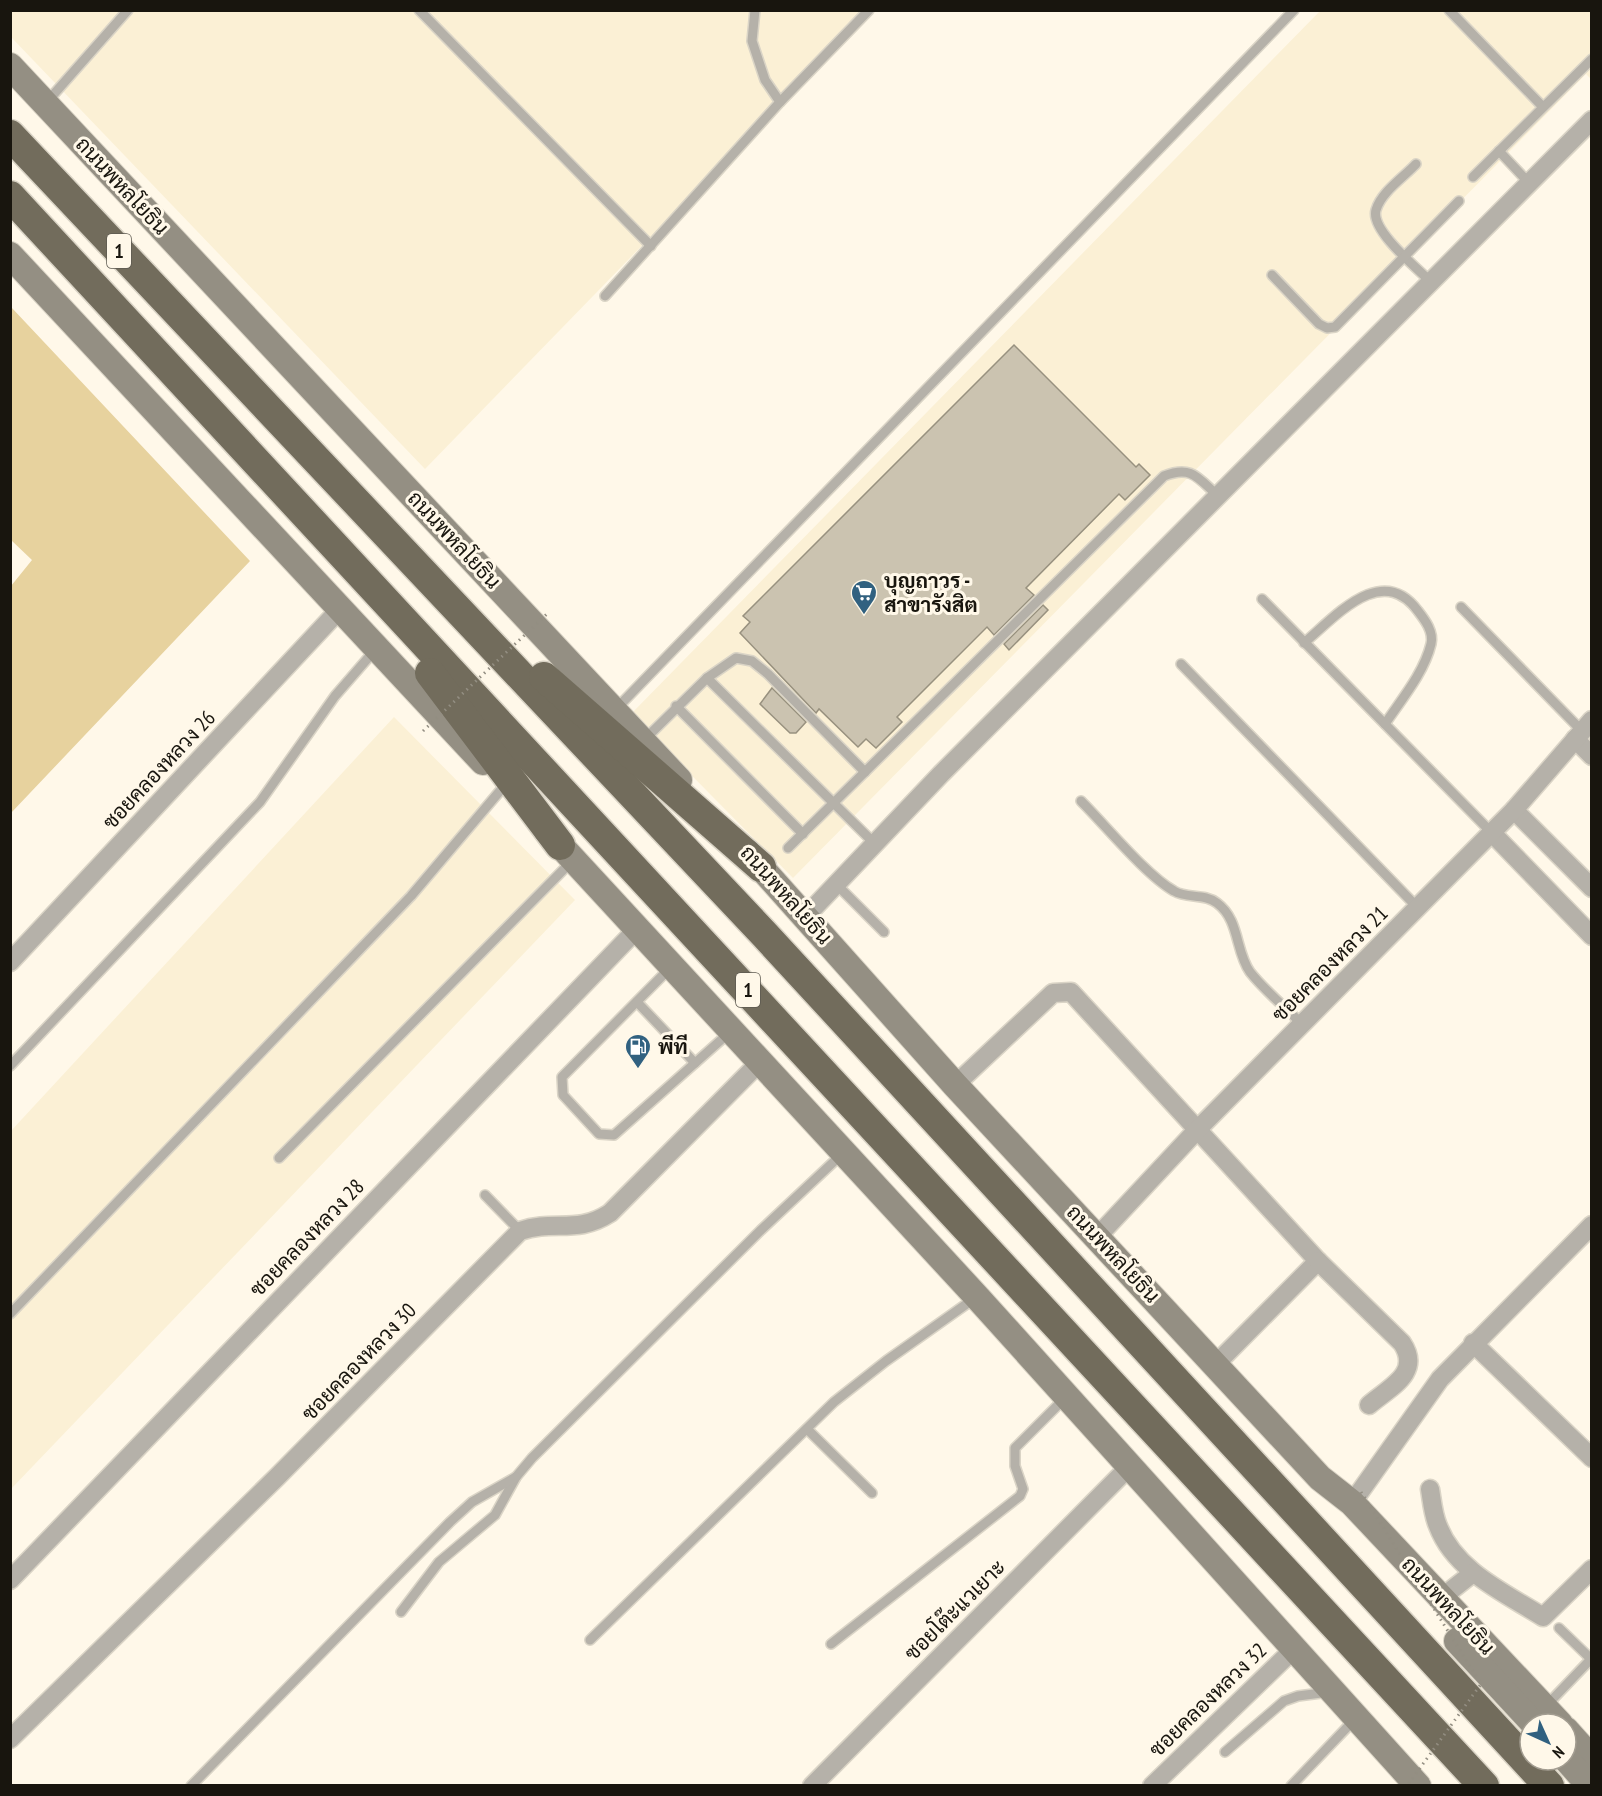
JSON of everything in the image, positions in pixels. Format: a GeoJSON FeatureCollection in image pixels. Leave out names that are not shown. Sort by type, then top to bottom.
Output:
{"type":"FeatureCollection","features":[{"type":"Feature","properties":{"kind":"highway","name":"ถนนพหลโยธิน"},"geometry":{"type":"LineString","coordinates":[[10,135],[404,555],[774,944],[1549,1785]]}},
{"type":"Feature","properties":{"kind":"highway","name":"1"},"geometry":{"type":"LineString","coordinates":[[10,196],[1484,1785]]}},
{"type":"Feature","properties":{"kind":"highway"},"geometry":{"type":"LineString","coordinates":[[330,539],[567,852]]}},
{"type":"Feature","properties":{"kind":"highway"},"geometry":{"type":"LineString","coordinates":[[404,555],[761,867]]}},
{"type":"Feature","properties":{"kind":"main road","name":"ถนนพหลโยธิน"},"geometry":{"type":"LineString","coordinates":[[10,66],[761,867],[956,1085],[1320,1478],[1357,1498],[1440,1599],[1541,1712]]}},
{"type":"Feature","properties":{"kind":"main road","name":"1"},"geometry":{"type":"LineString","coordinates":[[10,255],[732,1030],[1360,1718],[1418,1785]]}},
{"type":"Feature","properties":{"kind":"main road"},"geometry":{"type":"LineString","coordinates":[[1320,1478],[1342,1516],[1540,1712]]}},
{"type":"Feature","properties":{"kind":"main road"},"geometry":{"type":"LineString","coordinates":[[1360,1718],[1426,1785]]}},
{"type":"Feature","properties":{"kind":"main road"},"geometry":{"type":"LineString","coordinates":[[1578,1743],[1592,1759]]}},
{"type":"Feature","properties":{"kind":"main road"},"geometry":{"type":"LineString","coordinates":[[1578,1772],[1589,1785]]}},
{"type":"Feature","properties":{"kind":"street"},"geometry":{"type":"LineString","coordinates":[[805,916],[874,843],[1592,120]]}},
{"type":"Feature","properties":{"kind":"street","name":"ซอยคลองหลวง 26"},"geometry":{"type":"LineString","coordinates":[[10,962],[340,609]]}},
{"type":"Feature","properties":{"kind":"street"},"geometry":{"type":"LineString","coordinates":[[1583,730],[1592,756]]}},
{"type":"Feature","properties":{"kind":"street","name":"ซอยคลองหลวง 21"},"geometry":{"type":"LineString","coordinates":[[1097,1237],[1197,1130],[1514,810],[1583,730]]}},
{"type":"Feature","properties":{"kind":"street"},"geometry":{"type":"LineString","coordinates":[[1514,810],[1592,888]]}},
{"type":"Feature","properties":{"kind":"street"},"geometry":{"type":"LineString","coordinates":[[1491,832],[1592,936]]}},
{"type":"Feature","properties":{"kind":"street","name":"ซอยคลองหลวง 28"},"geometry":{"type":"LineString","coordinates":[[10,1580],[638,928]]}},
{"type":"Feature","properties":{"kind":"street"},"geometry":{"type":"LineString","coordinates":[[956,1085],[1053,993],[1071,992],[1318,1261],[1402,1342],[1410,1363],[1406,1373],[1369,1405]]}},
{"type":"Feature","properties":{"kind":"street"},"geometry":{"type":"LineString","coordinates":[[520,1231],[533,1226],[580,1227],[594,1224],[610,1213],[760,1062]]}},
{"type":"Feature","properties":{"kind":"street"},"geometry":{"type":"LineString","coordinates":[[1357,1498],[1423,1401],[1473,1342],[1592,1225]]}},
{"type":"Feature","properties":{"kind":"street","name":"ซอยคลองหลวง 30"},"geometry":{"type":"LineString","coordinates":[[10,1740],[277,1477],[520,1231]]}},
{"type":"Feature","properties":{"kind":"street"},"geometry":{"type":"LineString","coordinates":[[1216,1364],[1318,1261]]}},
{"type":"Feature","properties":{"kind":"street"},"geometry":{"type":"LineString","coordinates":[[1473,1342],[1592,1458]]}},
{"type":"Feature","properties":{"kind":"street","name":"ซอยโต๊ะแวเยาะ"},"geometry":{"type":"LineString","coordinates":[[812,1785],[1130,1466]]}},
{"type":"Feature","properties":{"kind":"street"},"geometry":{"type":"LineString","coordinates":[[1430,1489],[1438,1527],[1451,1548],[1473,1573],[1543,1617],[1592,1569]]}},
{"type":"Feature","properties":{"kind":"street"},"geometry":{"type":"LineString","coordinates":[[1440,1599],[1453,1592],[1473,1573]]}},
{"type":"Feature","properties":{"kind":"street","name":"ซอยคลองหลวง 32"},"geometry":{"type":"LineString","coordinates":[[1152,1785],[1295,1648]]}},
{"type":"Feature","properties":{"kind":"lane"},"geometry":{"type":"LineString","coordinates":[[45,104],[128,10]]}},
{"type":"Feature","properties":{"kind":"lane"},"geometry":{"type":"LineString","coordinates":[[419,10],[651,246]]}},
{"type":"Feature","properties":{"kind":"lane"},"geometry":{"type":"LineString","coordinates":[[755,10],[752,41],[765,80],[780,102]]}},
{"type":"Feature","properties":{"kind":"lane"},"geometry":{"type":"LineString","coordinates":[[605,296],[780,102],[869,10]]}},
{"type":"Feature","properties":{"kind":"lane"},"geometry":{"type":"LineString","coordinates":[[614,710],[1294,10]]}},
{"type":"Feature","properties":{"kind":"lane"},"geometry":{"type":"LineString","coordinates":[[1449,10],[1544,107]]}},
{"type":"Feature","properties":{"kind":"lane"},"geometry":{"type":"LineString","coordinates":[[1473,177],[1592,59]]}},
{"type":"Feature","properties":{"kind":"lane"},"geometry":{"type":"LineString","coordinates":[[1499,151],[1529,183]]}},
{"type":"Feature","properties":{"kind":"lane"},"geometry":{"type":"LineString","coordinates":[[1416,164],[1380,200],[1375,211],[1376,222],[1384,235],[1431,282]]}},
{"type":"Feature","properties":{"kind":"lane"},"geometry":{"type":"LineString","coordinates":[[1272,275],[1319,324],[1327,328],[1335,327],[1459,201]]}},
{"type":"Feature","properties":{"kind":"lane"},"geometry":{"type":"LineString","coordinates":[[788,848],[1164,476],[1178,471],[1192,472],[1218,496]]}},
{"type":"Feature","properties":{"kind":"lane"},"geometry":{"type":"LineString","coordinates":[[1304,643],[1347,605],[1383,590],[1399,592],[1416,608],[1430,627],[1432,642],[1425,662],[1385,724]]}},
{"type":"Feature","properties":{"kind":"lane"},"geometry":{"type":"LineString","coordinates":[[1262,599],[1491,832]]}},
{"type":"Feature","properties":{"kind":"lane"},"geometry":{"type":"LineString","coordinates":[[1461,607],[1583,730]]}},
{"type":"Feature","properties":{"kind":"lane"},"geometry":{"type":"LineString","coordinates":[[10,1066],[260,802],[335,696],[376,648]]}},
{"type":"Feature","properties":{"kind":"lane"},"geometry":{"type":"LineString","coordinates":[[643,741],[707,678],[736,658],[752,661],[865,772]]}},
{"type":"Feature","properties":{"kind":"lane"},"geometry":{"type":"LineString","coordinates":[[1181,664],[1418,908]]}},
{"type":"Feature","properties":{"kind":"lane"},"geometry":{"type":"LineString","coordinates":[[707,678],[874,843]]}},
{"type":"Feature","properties":{"kind":"lane"},"geometry":{"type":"LineString","coordinates":[[676,706],[802,834]]}},
{"type":"Feature","properties":{"kind":"lane"},"geometry":{"type":"LineString","coordinates":[[10,1314],[405,903],[505,785]]}},
{"type":"Feature","properties":{"kind":"lane"},"geometry":{"type":"LineString","coordinates":[[1082,801],[1160,882],[1184,896],[1202,896],[1217,903],[1231,920],[1243,959],[1251,973],[1302,1024]]}},
{"type":"Feature","properties":{"kind":"lane"},"geometry":{"type":"LineString","coordinates":[[279,1158],[567,852]]}},
{"type":"Feature","properties":{"kind":"lane"},"geometry":{"type":"LineString","coordinates":[[835,883],[884,932]]}},
{"type":"Feature","properties":{"kind":"lane"},"geometry":{"type":"LineString","coordinates":[[673,966],[562,1077],[563,1095],[599,1134],[614,1135],[732,1030]]}},
{"type":"Feature","properties":{"kind":"lane"},"geometry":{"type":"LineString","coordinates":[[637,1002],[695,1063]]}},
{"type":"Feature","properties":{"kind":"lane"},"geometry":{"type":"LineString","coordinates":[[400,1612],[439,1562],[495,1515],[516,1477],[540,1449],[744,1247],[844,1153]]}},
{"type":"Feature","properties":{"kind":"lane"},"geometry":{"type":"LineString","coordinates":[[485,1195],[520,1231]]}},
{"type":"Feature","properties":{"kind":"lane"},"geometry":{"type":"LineString","coordinates":[[590,1640],[860,1380],[977,1297]]}},
{"type":"Feature","properties":{"kind":"lane"},"geometry":{"type":"LineString","coordinates":[[831,1644],[1020,1496],[1023,1489],[1014,1458],[1015,1448],[1066,1396]]}},
{"type":"Feature","properties":{"kind":"lane"},"geometry":{"type":"LineString","coordinates":[[807,1429],[872,1493]]}},
{"type":"Feature","properties":{"kind":"lane"},"geometry":{"type":"LineString","coordinates":[[191,1785],[450,1522],[472,1502],[516,1477]]}},
{"type":"Feature","properties":{"kind":"lane"},"geometry":{"type":"LineString","coordinates":[[1551,1712],[1592,1659],[1559,1628]]}},
{"type":"Feature","properties":{"kind":"lane"},"geometry":{"type":"LineString","coordinates":[[1226,1752],[1284,1701],[1299,1696],[1335,1691]]}},
{"type":"Feature","properties":{"kind":"lane"},"geometry":{"type":"LineString","coordinates":[[1291,1785],[1360,1718]]}},
{"type":"Feature","properties":{"kind":"path"},"geometry":{"type":"LineString","coordinates":[[423,731],[549,612]]}},
{"type":"Feature","properties":{"kind":"path"},"geometry":{"type":"LineString","coordinates":[[1357,1498],[1481,1684],[1407,1785]]}},
{"type":"Feature","properties":{"kind":"shaded area"},"geometry":{"type":"Polygon","coordinates":[[[11,10],[870,11],[425,469],[11,37],[11,10]]]}},
{"type":"Feature","properties":{"kind":"shaded area"},"geometry":{"type":"Polygon","coordinates":[[[1320,11],[1591,11],[1591,79],[1586,74],[793,878],[631,714],[1320,11]]]}},
{"type":"Feature","properties":{"kind":"shaded area"},"geometry":{"type":"Polygon","coordinates":[[[11,307],[250,561],[11,813],[11,586],[32,560],[11,540],[11,307]]]}},
{"type":"Feature","properties":{"kind":"shaded area"},"geometry":{"type":"Polygon","coordinates":[[[394,717],[575,900],[11,1489],[10,1132],[394,717]]]}},
{"type":"Feature","properties":{"kind":"building"},"geometry":{"type":"Polygon","coordinates":[[[1014,345],[1136,467],[1139,464],[1150,475],[1125,500],[1119,494],[1026,588],[1034,595],[994,635],[987,627],[897,717],[902,722],[876,748],[866,739],[858,747],[819,709],[816,713],[740,633],[750,622],[743,616],[1014,345]]]}},
{"type":"Feature","properties":{"kind":"building"},"geometry":{"type":"Polygon","coordinates":[[[1043,605],[1048,610],[1009,650],[1004,644],[1043,605]]]}},
{"type":"Feature","properties":{"kind":"building"},"geometry":{"type":"Polygon","coordinates":[[[772,688],[806,722],[796,733],[790,733],[760,704],[772,688]]]}},
{"type":"Feature","properties":{"kind":"place","name":"บุญถาวร - สาขารังสิต"},"geometry":{"type":"Point","coordinates":[864,616]}},
{"type":"Feature","properties":{"kind":"place","name":"พีที"},"geometry":{"type":"Point","coordinates":[638,1070]}}]}
